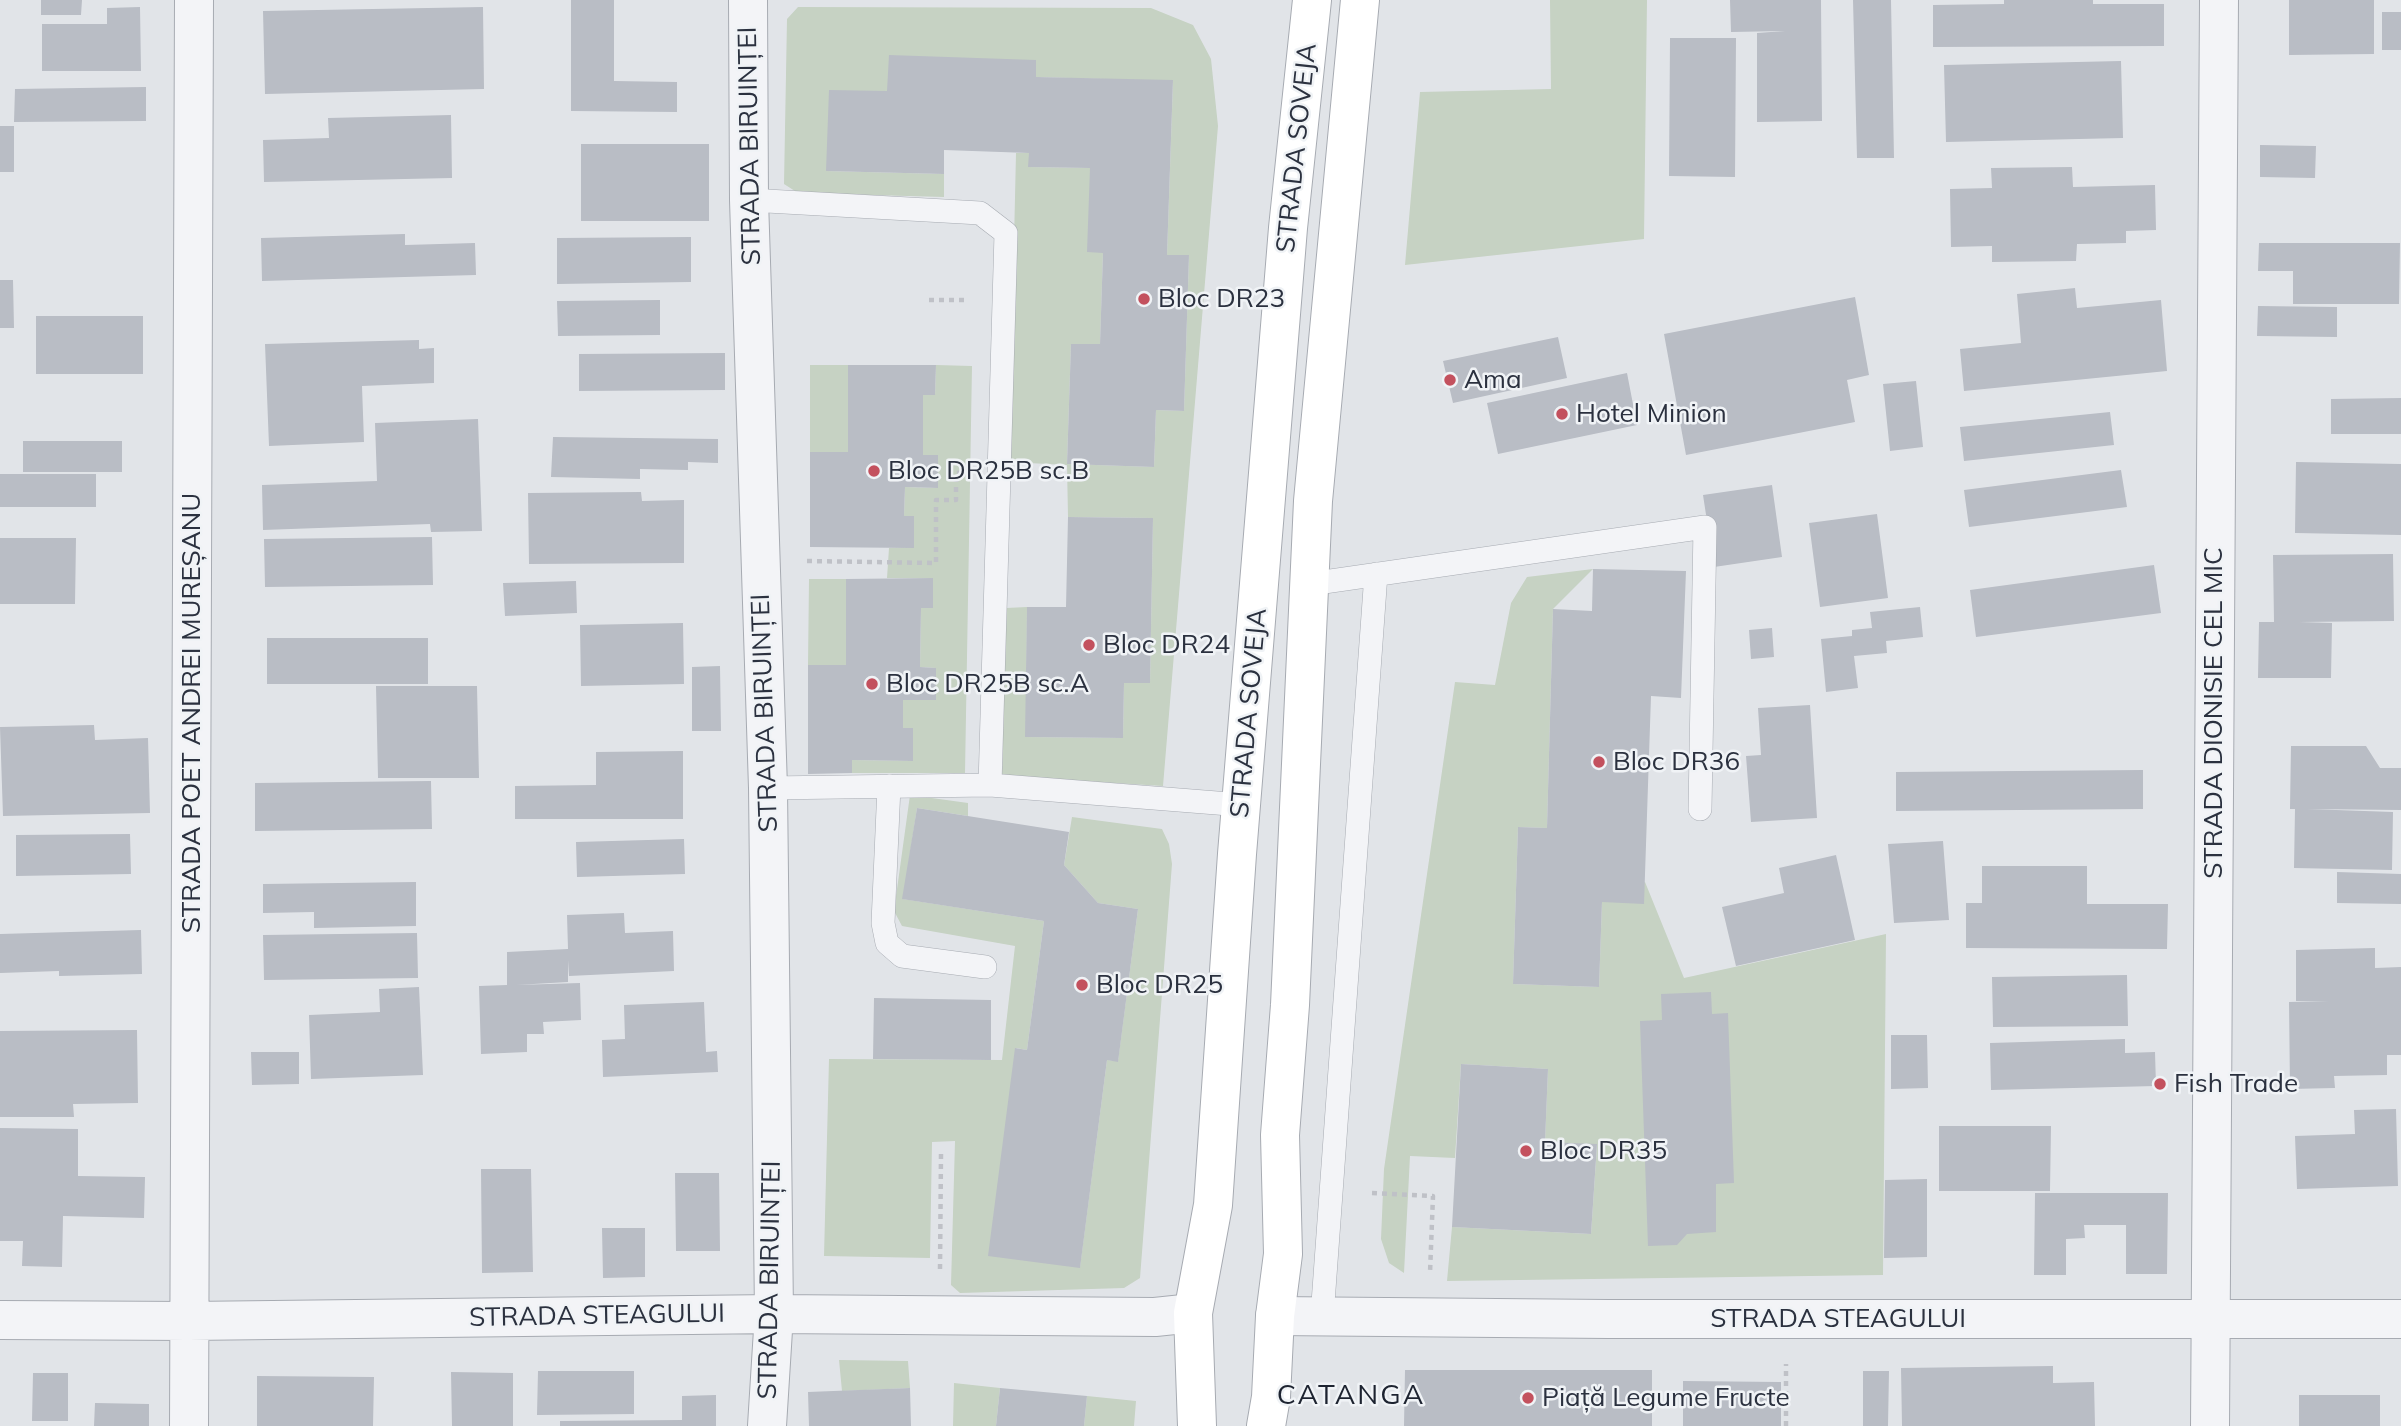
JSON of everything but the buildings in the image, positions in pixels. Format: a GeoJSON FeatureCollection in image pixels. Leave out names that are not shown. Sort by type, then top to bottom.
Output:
{"type":"FeatureCollection","features":[{"type":"Feature","properties":{"kind":"main road","name":"STRADA SOVEJA"},"geometry":{"type":"LineString","coordinates":[[1197,1426],[1193,1313],[1213,1205],[1288,228],[1312,0]]}},
{"type":"Feature","properties":{"kind":"main road","name":"STRADA SOVEJA"},"geometry":{"type":"LineString","coordinates":[[1266,1426],[1271,1397],[1275,1316],[1283,1254],[1280,1135],[1290,1005],[1313,501],[1360,0]]}},
{"type":"Feature","properties":{"kind":"street","name":"STRADA POET ANDREI MUREȘANU"},"geometry":{"type":"LineString","coordinates":[[189,1426],[194,0]]}},
{"type":"Feature","properties":{"kind":"street","name":"STRADA BIRUINȚEI"},"geometry":{"type":"LineString","coordinates":[[748,0],[749,200],[768,788],[774,1314],[767,1426]]}},
{"type":"Feature","properties":{"kind":"street","name":"STRADA DIONISIE CEL MIC"},"geometry":{"type":"LineString","coordinates":[[2210,1426],[2219,0]]}},
{"type":"Feature","properties":{"kind":"street","name":"STRADA STEAGULUI"},"geometry":{"type":"LineString","coordinates":[[0,1320],[189,1321],[774,1314],[1155,1317],[1193,1313]]}},
{"type":"Feature","properties":{"kind":"street","name":"STRADA STEAGULUI"},"geometry":{"type":"LineString","coordinates":[[1275,1316],[2401,1319]]}},
{"type":"Feature","properties":{"kind":"lane"},"geometry":{"type":"LineString","coordinates":[[749,200],[981,213],[1006,233],[990,785]]}},
{"type":"Feature","properties":{"kind":"lane"},"geometry":{"type":"LineString","coordinates":[[1310,584],[1705,527],[1700,809]]}},
{"type":"Feature","properties":{"kind":"lane"},"geometry":{"type":"LineString","coordinates":[[1322,1317],[1376,575]]}},
{"type":"Feature","properties":{"kind":"lane"},"geometry":{"type":"LineString","coordinates":[[768,788],[990,785],[1242,805]]}},
{"type":"Feature","properties":{"kind":"lane"},"geometry":{"type":"LineString","coordinates":[[889,786],[883,923],[887,943],[902,956],[985,967]]}},
{"type":"Feature","properties":{"kind":"path"},"geometry":{"type":"LineString","coordinates":[[760,560],[936,563],[936,500],[956,500],[956,473],[1000,470]]}},
{"type":"Feature","properties":{"kind":"path"},"geometry":{"type":"LineString","coordinates":[[940,1316],[941,1154]]}},
{"type":"Feature","properties":{"kind":"path"},"geometry":{"type":"LineString","coordinates":[[1372,1193],[1433,1196],[1430,1278]]}},
{"type":"Feature","properties":{"kind":"path"},"geometry":{"type":"LineString","coordinates":[[1786,1359],[1786,1426]]}},
{"type":"Feature","properties":{"kind":"green space"},"geometry":{"type":"Polygon","coordinates":[[[1550,0],[1647,0],[1644,239],[1405,265],[1420,92],[1551,89],[1550,0]]]}},
{"type":"Feature","properties":{"kind":"green space"},"geometry":{"type":"Polygon","coordinates":[[[798,7],[1151,8],[1193,25],[1211,59],[1218,126],[1163,786],[1002,776],[1006,608],[1027,607],[1026,737],[1123,738],[1124,683],[1150,683],[1153,518],[1068,517],[1067,465],[1009,462],[1016,153],[1029,153],[1029,167],[1090,168],[1103,253],[1100,344],[1071,344],[1067,464],[1154,467],[1156,410],[1184,411],[1189,255],[1167,255],[1173,81],[1036,77],[887,91],[826,171],[944,174],[944,197],[798,193],[784,184],[787,19],[798,7]]]}},
{"type":"Feature","properties":{"kind":"green space"},"geometry":{"type":"Polygon","coordinates":[[[810,365],[848,365],[848,452],[810,452],[810,365]]]}},
{"type":"Feature","properties":{"kind":"green space"},"geometry":{"type":"Polygon","coordinates":[[[936,365],[972,366],[965,773],[852,773],[852,760],[912,761],[903,728],[903,700],[936,700],[936,668],[920,667],[921,608],[933,607],[933,578],[887,578],[889,548],[914,547],[914,517],[904,516],[905,487],[937,488],[938,455],[923,455],[923,395],[935,395],[936,365]]]}},
{"type":"Feature","properties":{"kind":"green space"},"geometry":{"type":"Polygon","coordinates":[[[1593,569],[1553,609],[1547,828],[1518,827],[1513,984],[1599,987],[1602,902],[1645,882],[1684,978],[1886,934],[1883,1275],[1447,1281],[1452,1227],[1591,1234],[1597,1145],[1545,1142],[1548,1069],[1461,1064],[1455,1158],[1410,1156],[1404,1273],[1389,1263],[1381,1239],[1384,1169],[1455,682],[1495,685],[1511,603],[1527,577],[1593,569]]]}},
{"type":"Feature","properties":{"kind":"green space"},"geometry":{"type":"Polygon","coordinates":[[[809,579],[846,579],[846,665],[808,665],[809,579]]]}},
{"type":"Feature","properties":{"kind":"green space"},"geometry":{"type":"Polygon","coordinates":[[[910,795],[968,803],[968,816],[917,808],[903,899],[1044,921],[1027,1050],[1016,1048],[1080,1267],[1107,1060],[1118,1061],[1138,909],[1098,903],[1064,865],[1072,817],[1162,829],[1169,844],[1172,864],[1140,1278],[1124,1288],[960,1293],[951,1285],[955,1141],[932,1142],[930,1258],[824,1256],[829,1059],[1002,1060],[1015,946],[902,926],[894,911],[910,795]]]}},
{"type":"Feature","properties":{"kind":"green space"},"geometry":{"type":"Polygon","coordinates":[[[839,1360],[908,1361],[910,1388],[842,1391],[839,1360]]]}},
{"type":"Feature","properties":{"kind":"green space"},"geometry":{"type":"Polygon","coordinates":[[[954,1383],[1000,1388],[996,1426],[953,1426],[954,1383]]]}},
{"type":"Feature","properties":{"kind":"green space"},"geometry":{"type":"Polygon","coordinates":[[[1087,1396],[1136,1401],[1134,1426],[1084,1426],[1087,1396]]]}},
{"type":"Feature","properties":{"kind":"place","name":"Bloc DR23"},"geometry":{"type":"Point","coordinates":[1144,299]}},
{"type":"Feature","properties":{"kind":"place","name":"Ama"},"geometry":{"type":"Point","coordinates":[1450,380]}},
{"type":"Feature","properties":{"kind":"place","name":"Hotel Minion"},"geometry":{"type":"Point","coordinates":[1562,414]}},
{"type":"Feature","properties":{"kind":"place","name":"Bloc DR25B sc.B"},"geometry":{"type":"Point","coordinates":[874,471]}},
{"type":"Feature","properties":{"kind":"place","name":"Bloc DR24"},"geometry":{"type":"Point","coordinates":[1089,645]}},
{"type":"Feature","properties":{"kind":"place","name":"Bloc DR25B sc.A"},"geometry":{"type":"Point","coordinates":[872,684]}},
{"type":"Feature","properties":{"kind":"place","name":"Bloc DR36"},"geometry":{"type":"Point","coordinates":[1599,762]}},
{"type":"Feature","properties":{"kind":"place","name":"Bloc DR25"},"geometry":{"type":"Point","coordinates":[1082,985]}},
{"type":"Feature","properties":{"kind":"place","name":"Fish Trade"},"geometry":{"type":"Point","coordinates":[2160,1084]}},
{"type":"Feature","properties":{"kind":"place","name":"Bloc DR35"},"geometry":{"type":"Point","coordinates":[1526,1151]}},
{"type":"Feature","properties":{"kind":"place","name":"Piață Legume Fructe"},"geometry":{"type":"Point","coordinates":[1528,1398]}},
{"type":"Feature","properties":{"kind":"district","name":"CATANGA"},"geometry":{"type":"Point","coordinates":[1351,1396]}}]}
